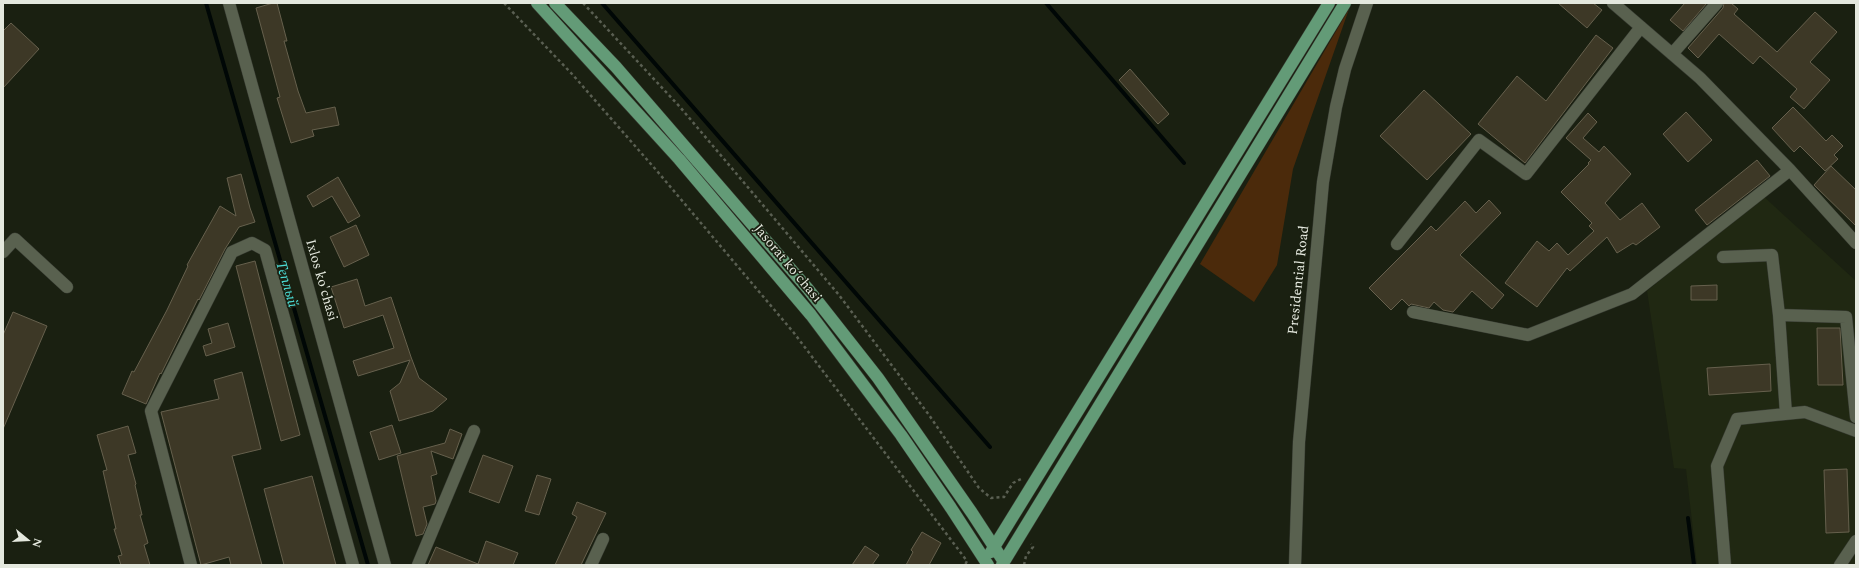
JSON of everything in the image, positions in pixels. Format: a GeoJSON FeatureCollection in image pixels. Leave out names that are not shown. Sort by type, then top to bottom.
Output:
{"type":"FeatureCollection","features":[{"type":"Feature","properties":{"kind":"main road","name":"Jasorat koʻchasi"},"geometry":{"type":"LineString","coordinates":[[537,3],[678,159],[811,315],[901,435],[985,564]]}},
{"type":"Feature","properties":{"kind":"main road","name":"Jasorat koʻchasi"},"geometry":{"type":"LineString","coordinates":[[555,3],[616,67],[808,289],[878,378],[994,546],[1004,564]]}},
{"type":"Feature","properties":{"kind":"main road"},"geometry":{"type":"LineString","coordinates":[[985,564],[994,546],[1329,3]]}},
{"type":"Feature","properties":{"kind":"main road"},"geometry":{"type":"LineString","coordinates":[[1004,564],[1345,3]]}},
{"type":"Feature","properties":{"kind":"street","name":"Ixlos ko'chasi"},"geometry":{"type":"LineString","coordinates":[[229,3],[385,565]]}},
{"type":"Feature","properties":{"kind":"street","name":"Presidential Road"},"geometry":{"type":"LineString","coordinates":[[1295,565],[1300,434],[1323,182],[1336,107],[1345,69],[1367,3]]}},
{"type":"Feature","properties":{"kind":"street"},"geometry":{"type":"LineString","coordinates":[[1613,3],[1700,78],[1790,170],[1856,243]]}},
{"type":"Feature","properties":{"kind":"street"},"geometry":{"type":"LineString","coordinates":[[1672,54],[1717,3]]}},
{"type":"Feature","properties":{"kind":"street"},"geometry":{"type":"LineString","coordinates":[[1397,244],[1479,140],[1526,174],[1640,27]]}},
{"type":"Feature","properties":{"kind":"street"},"geometry":{"type":"LineString","coordinates":[[1413,312],[1528,335],[1632,294],[1790,170]]}},
{"type":"Feature","properties":{"kind":"street"},"geometry":{"type":"LineString","coordinates":[[3,252],[15,239],[67,287]]}},
{"type":"Feature","properties":{"kind":"street"},"geometry":{"type":"LineString","coordinates":[[190,565],[150,411],[232,252],[252,243],[265,250],[353,565]]}},
{"type":"Feature","properties":{"kind":"street"},"geometry":{"type":"LineString","coordinates":[[1723,257],[1772,255],[1779,315],[1786,414]]}},
{"type":"Feature","properties":{"kind":"street"},"geometry":{"type":"LineString","coordinates":[[1779,315],[1846,317],[1856,417]]}},
{"type":"Feature","properties":{"kind":"street"},"geometry":{"type":"LineString","coordinates":[[1725,565],[1717,466],[1737,419],[1805,412],[1856,431]]}},
{"type":"Feature","properties":{"kind":"street"},"geometry":{"type":"LineString","coordinates":[[418,565],[474,431]]}},
{"type":"Feature","properties":{"kind":"street"},"geometry":{"type":"LineString","coordinates":[[591,565],[603,539]]}},
{"type":"Feature","properties":{"kind":"street"},"geometry":{"type":"LineString","coordinates":[[1840,565],[1856,541]]}},
{"type":"Feature","properties":{"kind":"path"},"geometry":{"type":"LineString","coordinates":[[504,3],[572,74],[667,182],[794,333],[935,517],[967,561],[965,565]]}},
{"type":"Feature","properties":{"kind":"path"},"geometry":{"type":"LineString","coordinates":[[583,3],[680,107],[839,295],[929,415],[979,488],[991,498],[1004,497],[1013,483],[1021,480],[1025,473]]}},
{"type":"Feature","properties":{"kind":"path"},"geometry":{"type":"LineString","coordinates":[[1024,565],[1026,556],[1032,547],[1031,544]]}},
{"type":"Feature","properties":{"kind":"shaded area"},"geometry":{"type":"Polygon","coordinates":[[[1349,9],[1293,169],[1277,265],[1254,302],[1200,264],[1349,9]]]}},
{"type":"Feature","properties":{"kind":"shaded area"},"geometry":{"type":"Polygon","coordinates":[[[1762,195],[1856,281],[1856,565],[1697,565],[1686,469],[1674,468],[1647,291],[1762,195]]]}},
{"type":"Feature","properties":{"kind":"building"},"geometry":{"type":"Polygon","coordinates":[[[277,3],[287,41],[284,41],[298,91],[306,113],[335,107],[339,125],[312,130],[314,136],[291,143],[277,98],[280,97],[256,8],[277,3]]]}},
{"type":"Feature","properties":{"kind":"building"},"geometry":{"type":"Polygon","coordinates":[[[1558,3],[1593,3],[1602,10],[1587,28],[1558,3]]]}},
{"type":"Feature","properties":{"kind":"building"},"geometry":{"type":"Polygon","coordinates":[[[1685,3],[1707,3],[1683,31],[1670,20],[1685,3]]]}},
{"type":"Feature","properties":{"kind":"building"},"geometry":{"type":"Polygon","coordinates":[[[1724,3],[1731,3],[1738,9],[1734,14],[1777,52],[1815,12],[1837,32],[1810,62],[1830,80],[1804,109],[1790,97],[1797,89],[1760,56],[1753,64],[1719,34],[1698,58],[1688,48],[1723,8],[1724,3]]]}},
{"type":"Feature","properties":{"kind":"building"},"geometry":{"type":"Polygon","coordinates":[[[11,23],[39,49],[3,88],[3,31],[11,23]]]}},
{"type":"Feature","properties":{"kind":"building"},"geometry":{"type":"Polygon","coordinates":[[[1596,35],[1613,48],[1525,163],[1478,124],[1517,76],[1546,101],[1596,35]]]}},
{"type":"Feature","properties":{"kind":"building"},"geometry":{"type":"Polygon","coordinates":[[[1130,69],[1169,114],[1158,124],[1119,80],[1130,69]]]}},
{"type":"Feature","properties":{"kind":"building"},"geometry":{"type":"Polygon","coordinates":[[[1424,90],[1471,134],[1427,180],[1380,136],[1424,90]]]}},
{"type":"Feature","properties":{"kind":"building"},"geometry":{"type":"Polygon","coordinates":[[[1793,107],[1826,141],[1832,135],[1843,146],[1834,155],[1838,159],[1825,171],[1800,146],[1794,152],[1772,128],[1793,107]]]}},
{"type":"Feature","properties":{"kind":"building"},"geometry":{"type":"Polygon","coordinates":[[[1686,112],[1712,140],[1688,162],[1663,134],[1686,112]]]}},
{"type":"Feature","properties":{"kind":"building"},"geometry":{"type":"Polygon","coordinates":[[[1588,113],[1597,122],[1583,138],[1599,152],[1604,146],[1631,174],[1605,203],[1620,220],[1642,203],[1660,227],[1636,245],[1633,243],[1617,253],[1607,237],[1570,271],[1567,268],[1537,307],[1505,283],[1537,241],[1549,251],[1557,243],[1568,255],[1594,231],[1589,226],[1592,223],[1561,192],[1589,164],[1588,163],[1591,160],[1566,138],[1588,113]]]}},
{"type":"Feature","properties":{"kind":"building"},"geometry":{"type":"Polygon","coordinates":[[[1757,160],[1770,176],[1707,225],[1695,210],[1757,160]]]}},
{"type":"Feature","properties":{"kind":"building"},"geometry":{"type":"Polygon","coordinates":[[[1831,166],[1856,190],[1856,226],[1814,185],[1831,166]]]}},
{"type":"Feature","properties":{"kind":"building"},"geometry":{"type":"Polygon","coordinates":[[[241,174],[255,222],[239,227],[225,249],[199,300],[198,299],[161,374],[160,373],[146,404],[122,394],[132,371],[134,372],[167,310],[188,266],[187,265],[220,206],[236,216],[227,178],[241,174]]]}},
{"type":"Feature","properties":{"kind":"building"},"geometry":{"type":"Polygon","coordinates":[[[338,177],[360,216],[348,223],[332,196],[313,207],[307,196],[338,177]]]}},
{"type":"Feature","properties":{"kind":"building"},"geometry":{"type":"Polygon","coordinates":[[[1489,200],[1501,213],[1460,255],[1504,295],[1492,309],[1472,291],[1453,312],[1443,310],[1434,302],[1429,308],[1411,304],[1409,306],[1402,299],[1391,310],[1369,288],[1431,226],[1436,231],[1465,201],[1476,213],[1489,200]]]}},
{"type":"Feature","properties":{"kind":"building"},"geometry":{"type":"Polygon","coordinates":[[[356,225],[369,255],[344,267],[330,237],[356,225]]]}},
{"type":"Feature","properties":{"kind":"building"},"geometry":{"type":"Polygon","coordinates":[[[255,261],[300,435],[281,441],[236,266],[255,261]]]}},
{"type":"Feature","properties":{"kind":"building"},"geometry":{"type":"Polygon","coordinates":[[[357,279],[365,306],[391,297],[419,378],[447,399],[433,411],[399,421],[390,391],[400,383],[410,360],[358,376],[353,361],[394,348],[383,315],[344,328],[331,287],[357,279]]]}},
{"type":"Feature","properties":{"kind":"building"},"geometry":{"type":"Polygon","coordinates":[[[1717,285],[1717,300],[1691,300],[1691,286],[1717,285]]]}},
{"type":"Feature","properties":{"kind":"building"},"geometry":{"type":"Polygon","coordinates":[[[13,312],[47,326],[3,429],[3,335],[13,312]]]}},
{"type":"Feature","properties":{"kind":"building"},"geometry":{"type":"Polygon","coordinates":[[[228,323],[235,347],[206,356],[203,346],[212,343],[208,329],[228,323]]]}},
{"type":"Feature","properties":{"kind":"building"},"geometry":{"type":"Polygon","coordinates":[[[1817,328],[1840,328],[1843,385],[1818,385],[1817,328]]]}},
{"type":"Feature","properties":{"kind":"building"},"geometry":{"type":"Polygon","coordinates":[[[1770,364],[1771,391],[1709,395],[1707,368],[1770,364]]]}},
{"type":"Feature","properties":{"kind":"building"},"geometry":{"type":"Polygon","coordinates":[[[242,372],[261,449],[232,456],[262,565],[231,565],[229,557],[201,565],[161,412],[219,399],[214,380],[242,372]]]}},
{"type":"Feature","properties":{"kind":"building"},"geometry":{"type":"Polygon","coordinates":[[[392,425],[401,453],[379,460],[370,432],[392,425]]]}},
{"type":"Feature","properties":{"kind":"building"},"geometry":{"type":"Polygon","coordinates":[[[128,426],[136,453],[128,455],[136,484],[142,515],[140,515],[148,543],[144,545],[150,565],[121,565],[118,556],[122,555],[114,529],[116,529],[103,471],[107,470],[97,435],[128,426]]]}},
{"type":"Feature","properties":{"kind":"building"},"geometry":{"type":"Polygon","coordinates":[[[450,429],[462,434],[453,459],[431,451],[437,474],[431,476],[436,501],[435,504],[423,507],[427,524],[423,534],[416,536],[397,456],[445,443],[450,429]]]}},
{"type":"Feature","properties":{"kind":"building"},"geometry":{"type":"Polygon","coordinates":[[[483,455],[513,466],[499,503],[469,492],[483,455]]]}},
{"type":"Feature","properties":{"kind":"building"},"geometry":{"type":"Polygon","coordinates":[[[1847,469],[1849,532],[1826,533],[1824,470],[1847,469]]]}},
{"type":"Feature","properties":{"kind":"building"},"geometry":{"type":"Polygon","coordinates":[[[537,475],[551,479],[539,515],[525,511],[537,475]]]}},
{"type":"Feature","properties":{"kind":"building"},"geometry":{"type":"Polygon","coordinates":[[[312,476],[336,565],[284,565],[264,489],[312,476]]]}},
{"type":"Feature","properties":{"kind":"building"},"geometry":{"type":"Polygon","coordinates":[[[577,502],[606,513],[581,565],[555,565],[577,517],[572,514],[577,502]]]}},
{"type":"Feature","properties":{"kind":"building"},"geometry":{"type":"Polygon","coordinates":[[[922,532],[941,543],[929,565],[906,565],[913,552],[911,550],[922,532]]]}},
{"type":"Feature","properties":{"kind":"building"},"geometry":{"type":"Polygon","coordinates":[[[486,541],[518,553],[513,565],[428,565],[436,547],[478,564],[486,541]]]}},
{"type":"Feature","properties":{"kind":"building"},"geometry":{"type":"Polygon","coordinates":[[[865,546],[879,555],[872,565],[852,565],[865,546]]]}},
{"type":"Feature","properties":{"kind":"waterway","name":"Теплый"},"geometry":{"type":"LineString","coordinates":[[206,3],[368,565]]}},
{"type":"Feature","properties":{"kind":"waterway"},"geometry":{"type":"LineString","coordinates":[[602,3],[990,447]]}},
{"type":"Feature","properties":{"kind":"waterway"},"geometry":{"type":"LineString","coordinates":[[1046,3],[1184,163]]}},
{"type":"Feature","properties":{"kind":"waterway"},"geometry":{"type":"LineString","coordinates":[[1688,518],[1694,565]]}}]}
